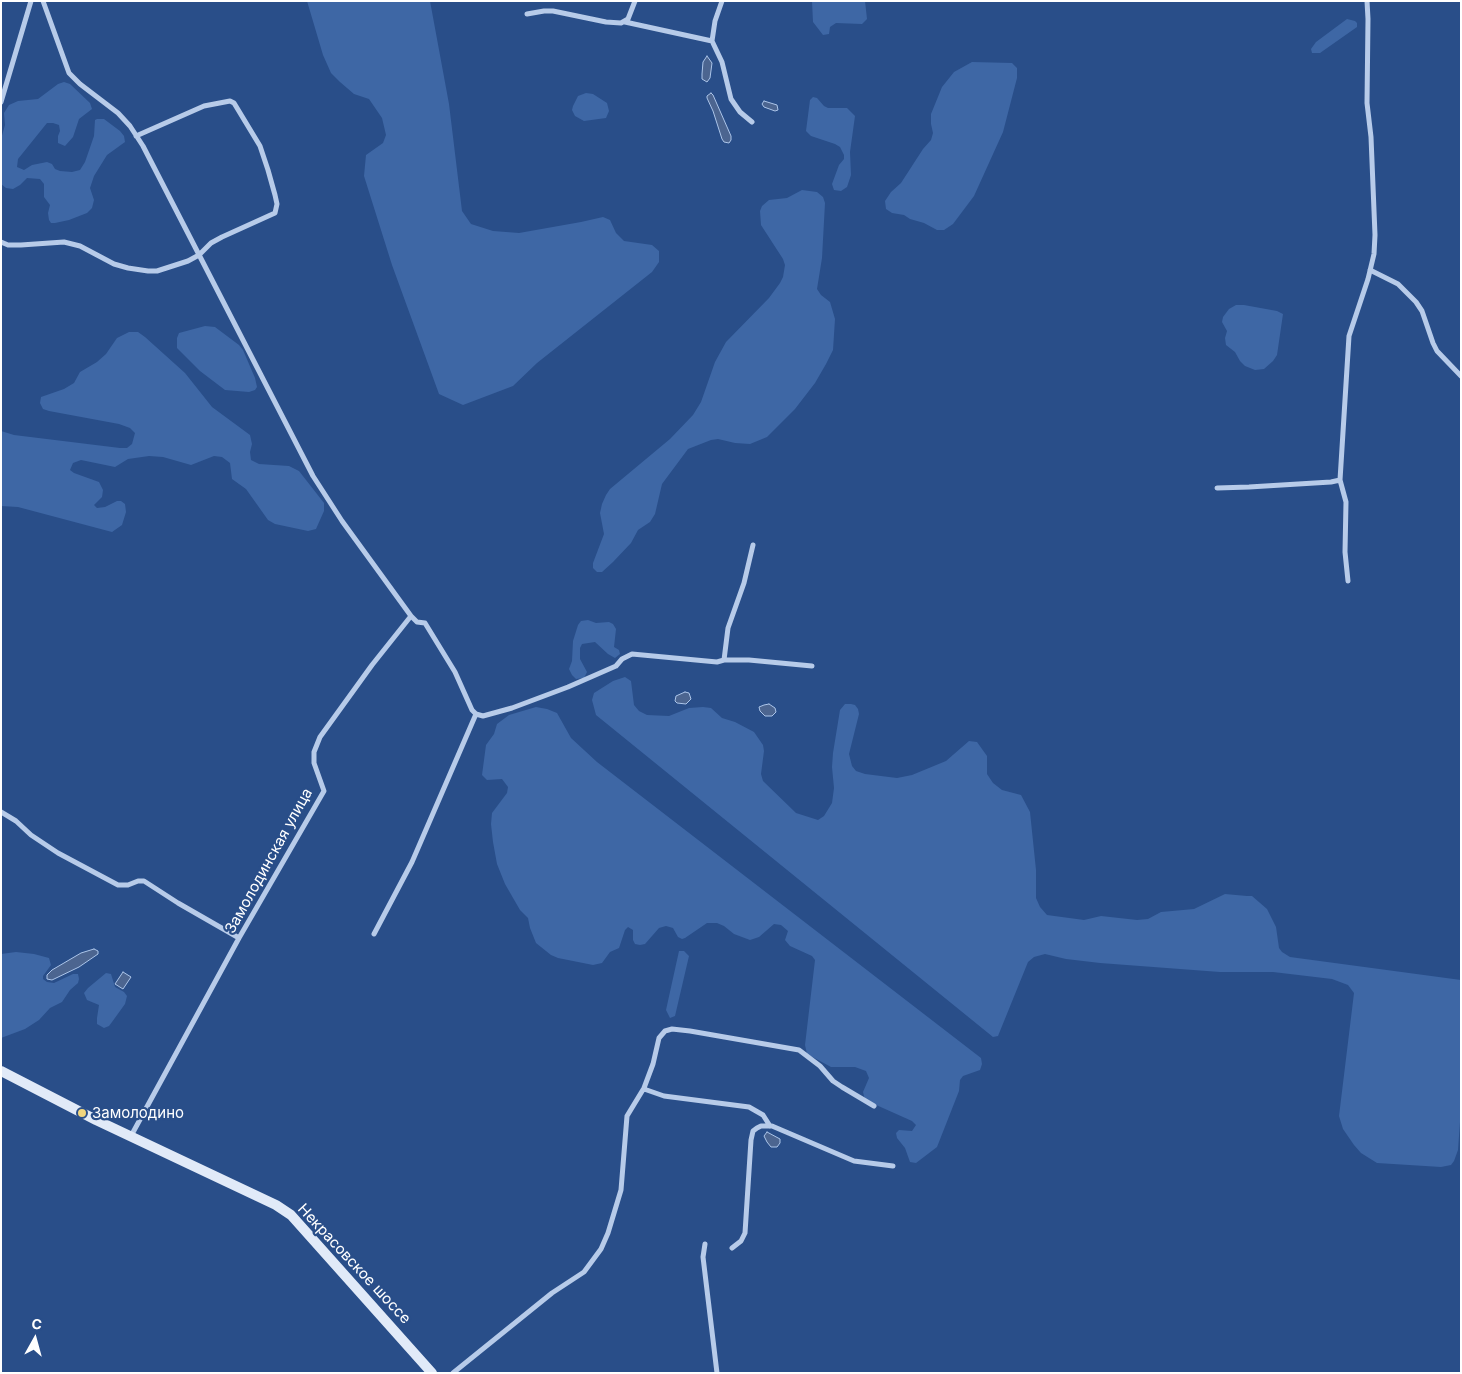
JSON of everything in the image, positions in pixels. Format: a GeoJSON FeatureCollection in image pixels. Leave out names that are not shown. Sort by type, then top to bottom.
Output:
{"type":"FeatureCollection","features":[{"type":"Feature","properties":{"kind":"street"},"geometry":{"type":"LineString","coordinates":[[1,102],[31,1]]}},
{"type":"Feature","properties":{"kind":"street"},"geometry":{"type":"LineString","coordinates":[[43,1],[69,73],[80,84],[118,113],[136,136],[170,196],[314,476],[342,521],[411,616],[417,622],[425,623],[436,638],[455,672],[472,710],[476,714],[483,716],[512,708],[568,687],[616,666],[622,659],[632,654],[717,662],[724,660],[782,662],[812,666]]}},
{"type":"Feature","properties":{"kind":"street"},"geometry":{"type":"LineString","coordinates":[[625,22],[631,16],[635,1]]}},
{"type":"Feature","properties":{"kind":"street"},"geometry":{"type":"LineString","coordinates":[[722,1],[715,21],[712,41],[722,62],[731,99],[740,112],[752,122]]}},
{"type":"Feature","properties":{"kind":"street"},"geometry":{"type":"LineString","coordinates":[[1348,581],[1345,552],[1346,502],[1340,480],[1349,336],[1370,270],[1375,235],[1367,103],[1367,1]]}},
{"type":"Feature","properties":{"kind":"street"},"geometry":{"type":"LineString","coordinates":[[527,14],[553,11],[606,22],[625,22],[712,41]]}},
{"type":"Feature","properties":{"kind":"street"},"geometry":{"type":"LineString","coordinates":[[1,242],[8,245],[20,245],[64,242],[80,246],[114,264],[148,271],[172,267],[199,255],[211,243],[222,237],[275,214],[277,204],[260,146],[237,107],[230,101],[204,106],[136,136]]}},
{"type":"Feature","properties":{"kind":"street"},"geometry":{"type":"LineString","coordinates":[[1370,270],[1398,284],[1412,297],[1422,311],[1432,343],[1437,351],[1461,376]]}},
{"type":"Feature","properties":{"kind":"street"},"geometry":{"type":"LineString","coordinates":[[1217,488],[1340,480]]}},
{"type":"Feature","properties":{"kind":"street"},"geometry":{"type":"LineString","coordinates":[[724,660],[728,628],[744,583],[753,545]]}},
{"type":"Feature","properties":{"kind":"street","name":"Замолодинская улица"},"geometry":{"type":"LineString","coordinates":[[131,1136],[239,938],[324,791],[314,763],[314,752],[320,737],[372,665],[411,616]]}},
{"type":"Feature","properties":{"kind":"street"},"geometry":{"type":"LineString","coordinates":[[374,934],[412,862],[476,714]]}},
{"type":"Feature","properties":{"kind":"street"},"geometry":{"type":"LineString","coordinates":[[1,812],[16,820],[31,835],[58,853],[118,884],[128,885],[144,880],[178,903],[239,938]]}},
{"type":"Feature","properties":{"kind":"street"},"geometry":{"type":"LineString","coordinates":[[453,1373],[552,1293],[584,1272],[601,1249],[621,1190],[627,1116],[644,1089],[653,1064],[659,1038],[665,1031],[672,1029],[799,1050],[820,1066],[833,1081],[874,1106]]}},
{"type":"Feature","properties":{"kind":"street","name":"Некрасовское шоссе"},"geometry":{"type":"LineString","coordinates":[[1,1071],[291,1214],[432,1373]]}},
{"type":"Feature","properties":{"kind":"street"},"geometry":{"type":"LineString","coordinates":[[644,1089],[664,1096],[749,1107],[763,1115],[770,1126]]}},
{"type":"Feature","properties":{"kind":"street"},"geometry":{"type":"LineString","coordinates":[[732,1248],[741,1241],[745,1233],[752,1135],[757,1128],[770,1126],[848,1159],[893,1166]]}},
{"type":"Feature","properties":{"kind":"street"},"geometry":{"type":"LineString","coordinates":[[705,1244],[703,1257],[716,1373]]}},
{"type":"Feature","properties":{"kind":"shaded area"},"geometry":{"type":"Polygon","coordinates":[[[307,1],[430,1],[449,104],[462,211],[471,224],[493,231],[519,233],[603,217],[610,220],[616,233],[624,241],[652,245],[659,251],[659,262],[652,272],[537,363],[513,386],[463,405],[439,394],[392,265],[364,176],[366,155],[383,143],[386,135],[382,118],[369,99],[354,94],[331,73],[323,55],[307,1]]]}},
{"type":"Feature","properties":{"kind":"shaded area"},"geometry":{"type":"Polygon","coordinates":[[[812,1],[865,1],[867,19],[862,24],[836,23],[830,27],[829,34],[823,35],[813,22],[812,1]]]}},
{"type":"Feature","properties":{"kind":"shaded area"},"geometry":{"type":"Polygon","coordinates":[[[1347,19],[1355,21],[1357,27],[1320,53],[1312,53],[1311,49],[1316,42],[1347,19]]]}},
{"type":"Feature","properties":{"kind":"shaded area"},"geometry":{"type":"Polygon","coordinates":[[[707,56],[712,63],[710,78],[707,82],[702,79],[702,74],[703,62],[707,56]]]}},
{"type":"Feature","properties":{"kind":"shaded area"},"geometry":{"type":"Polygon","coordinates":[[[972,62],[1012,63],[1017,68],[1017,78],[1003,132],[974,196],[953,224],[944,230],[937,230],[904,215],[892,213],[886,209],[885,201],[901,183],[931,140],[933,133],[931,114],[942,87],[954,72],[972,62]]]}},
{"type":"Feature","properties":{"kind":"shaded area"},"geometry":{"type":"Polygon","coordinates":[[[64,82],[70,84],[90,103],[92,109],[79,119],[73,137],[65,146],[58,143],[59,125],[47,123],[18,159],[17,167],[24,170],[32,165],[47,162],[60,171],[72,172],[80,170],[85,162],[94,136],[95,120],[97,119],[104,119],[120,131],[124,136],[125,142],[107,155],[94,176],[90,188],[94,200],[92,208],[87,213],[69,220],[51,223],[48,213],[50,205],[44,197],[44,184],[40,179],[27,178],[13,189],[6,188],[1,184],[1,139],[5,125],[4,113],[9,105],[18,101],[38,99],[58,84],[64,82]]]}},
{"type":"Feature","properties":{"kind":"shaded area"},"geometry":{"type":"Polygon","coordinates":[[[586,93],[593,94],[607,103],[609,111],[606,118],[584,121],[575,116],[572,110],[573,106],[578,96],[586,93]]]}},
{"type":"Feature","properties":{"kind":"shaded area"},"geometry":{"type":"Polygon","coordinates":[[[711,93],[731,136],[729,143],[724,142],[722,139],[707,98],[711,93]]]}},
{"type":"Feature","properties":{"kind":"shaded area"},"geometry":{"type":"Polygon","coordinates":[[[813,97],[817,98],[828,108],[847,108],[855,116],[850,152],[851,175],[847,187],[841,191],[834,190],[832,184],[839,165],[844,159],[840,147],[811,136],[806,131],[810,100],[813,97]]]}},
{"type":"Feature","properties":{"kind":"shaded area"},"geometry":{"type":"Polygon","coordinates":[[[764,101],[777,105],[778,110],[775,111],[764,107],[762,104],[764,101]]]}},
{"type":"Feature","properties":{"kind":"shaded area"},"geometry":{"type":"Polygon","coordinates":[[[802,190],[817,192],[823,197],[825,203],[822,258],[817,289],[830,302],[835,319],[833,350],[826,364],[815,383],[795,409],[767,437],[750,444],[718,439],[711,440],[688,449],[662,484],[655,514],[650,522],[638,530],[631,543],[613,562],[602,572],[597,572],[593,568],[593,563],[604,534],[600,513],[606,495],[610,489],[670,439],[693,415],[701,402],[715,362],[726,342],[769,298],[780,283],[785,265],[761,225],[760,211],[762,206],[769,200],[787,198],[802,190]]]}},
{"type":"Feature","properties":{"kind":"shaded area"},"geometry":{"type":"Polygon","coordinates":[[[1236,305],[1277,311],[1283,314],[1277,355],[1264,369],[1255,370],[1245,366],[1235,352],[1226,345],[1227,331],[1222,322],[1223,317],[1229,309],[1236,305]]]}},
{"type":"Feature","properties":{"kind":"shaded area"},"geometry":{"type":"Polygon","coordinates":[[[205,326],[215,327],[243,350],[255,378],[257,387],[255,390],[249,392],[225,390],[200,371],[177,348],[179,333],[205,326]]]}},
{"type":"Feature","properties":{"kind":"shaded area"},"geometry":{"type":"Polygon","coordinates":[[[129,332],[138,332],[145,337],[185,373],[212,407],[250,435],[252,444],[251,460],[259,464],[289,466],[299,471],[324,503],[324,511],[316,529],[308,531],[275,524],[268,520],[246,489],[232,479],[230,463],[222,457],[214,456],[191,465],[163,457],[149,456],[128,459],[115,467],[81,460],[73,463],[70,470],[74,473],[99,482],[103,490],[102,497],[94,505],[97,508],[105,507],[117,501],[125,504],[126,512],[122,525],[112,532],[18,507],[1,506],[1,431],[14,435],[120,448],[127,448],[132,444],[135,433],[130,428],[119,424],[49,411],[43,409],[40,403],[41,397],[64,389],[74,383],[80,372],[97,362],[106,354],[117,338],[129,332]]]}},
{"type":"Feature","properties":{"kind":"shaded area"},"geometry":{"type":"Polygon","coordinates":[[[588,620],[596,623],[609,622],[613,624],[616,629],[614,647],[619,650],[620,654],[615,658],[595,642],[582,644],[580,659],[587,672],[584,678],[576,679],[569,669],[572,661],[573,641],[578,625],[581,621],[588,620]]]}},
{"type":"Feature","properties":{"kind":"shaded area"},"geometry":{"type":"Polygon","coordinates":[[[625,677],[631,681],[634,705],[639,711],[647,715],[669,716],[689,708],[711,708],[722,718],[735,722],[754,732],[763,745],[761,774],[763,781],[796,813],[818,820],[824,816],[832,803],[834,788],[833,753],[840,710],[845,704],[855,705],[858,709],[859,714],[849,754],[852,766],[856,771],[865,774],[897,778],[912,775],[946,761],[969,741],[977,742],[987,756],[987,774],[993,783],[1002,790],[1021,795],[1030,812],[1036,870],[1036,898],[1040,907],[1047,915],[1084,920],[1101,916],[1137,920],[1148,919],[1161,912],[1194,909],[1225,894],[1252,896],[1267,909],[1276,927],[1279,948],[1290,957],[1461,980],[1461,1108],[1458,1150],[1454,1161],[1451,1165],[1441,1167],[1377,1163],[1361,1153],[1343,1129],[1339,1116],[1354,993],[1348,985],[1332,979],[1273,972],[1220,972],[1100,963],[1066,959],[1045,954],[1034,957],[1028,962],[998,1036],[993,1037],[596,715],[592,700],[594,693],[613,681],[625,677]]]}},
{"type":"Feature","properties":{"kind":"shaded area"},"geometry":{"type":"Polygon","coordinates":[[[685,692],[689,693],[691,699],[686,704],[677,703],[675,701],[676,696],[685,692]]]}},
{"type":"Feature","properties":{"kind":"shaded area"},"geometry":{"type":"Polygon","coordinates":[[[769,704],[775,708],[776,712],[772,716],[765,716],[759,707],[769,704]]]}},
{"type":"Feature","properties":{"kind":"shaded area"},"geometry":{"type":"Polygon","coordinates":[[[536,707],[557,713],[571,738],[597,762],[981,1058],[980,1070],[963,1076],[960,1080],[959,1091],[937,1147],[916,1163],[910,1162],[905,1148],[897,1138],[896,1133],[899,1130],[912,1131],[916,1125],[912,1121],[865,1100],[863,1092],[869,1078],[866,1071],[855,1067],[831,1067],[807,1054],[805,1045],[815,960],[812,956],[790,946],[785,940],[788,931],[781,925],[774,924],[759,937],[750,940],[734,934],[717,923],[707,923],[682,939],[678,937],[673,928],[666,926],[659,928],[645,944],[640,945],[635,944],[633,930],[628,927],[625,930],[619,948],[610,952],[602,963],[593,965],[558,958],[536,943],[528,918],[520,910],[505,884],[497,864],[493,842],[492,813],[507,793],[508,787],[502,779],[487,780],[482,775],[486,745],[494,734],[497,724],[509,715],[536,707]]]}},
{"type":"Feature","properties":{"kind":"shaded area"},"geometry":{"type":"Polygon","coordinates":[[[94,949],[98,951],[98,954],[79,967],[52,980],[47,979],[47,975],[52,970],[81,953],[94,949]]]}},
{"type":"Feature","properties":{"kind":"shaded area"},"geometry":{"type":"Polygon","coordinates":[[[679,951],[684,951],[689,956],[675,1016],[670,1018],[666,1010],[679,951]]]}},
{"type":"Feature","properties":{"kind":"shaded area"},"geometry":{"type":"Polygon","coordinates":[[[16,952],[49,958],[51,965],[43,976],[43,979],[47,982],[54,983],[73,974],[78,974],[79,979],[78,983],[70,990],[62,1002],[50,1008],[39,1020],[25,1029],[1,1038],[1,954],[16,952]]]}},
{"type":"Feature","properties":{"kind":"shaded area"},"geometry":{"type":"Polygon","coordinates":[[[123,972],[131,977],[123,989],[115,984],[123,972]]]}},
{"type":"Feature","properties":{"kind":"shaded area"},"geometry":{"type":"Polygon","coordinates":[[[106,973],[111,974],[115,987],[127,996],[125,1004],[109,1026],[104,1028],[97,1024],[99,1005],[87,1000],[84,993],[106,973]]]}},
{"type":"Feature","properties":{"kind":"shaded area"},"geometry":{"type":"Polygon","coordinates":[[[767,1132],[780,1139],[777,1147],[771,1147],[767,1142],[764,1136],[767,1132]]]}},
{"type":"Feature","properties":{"kind":"place","name":"Замолодино"},"geometry":{"type":"Point","coordinates":[82,1113]}}]}
